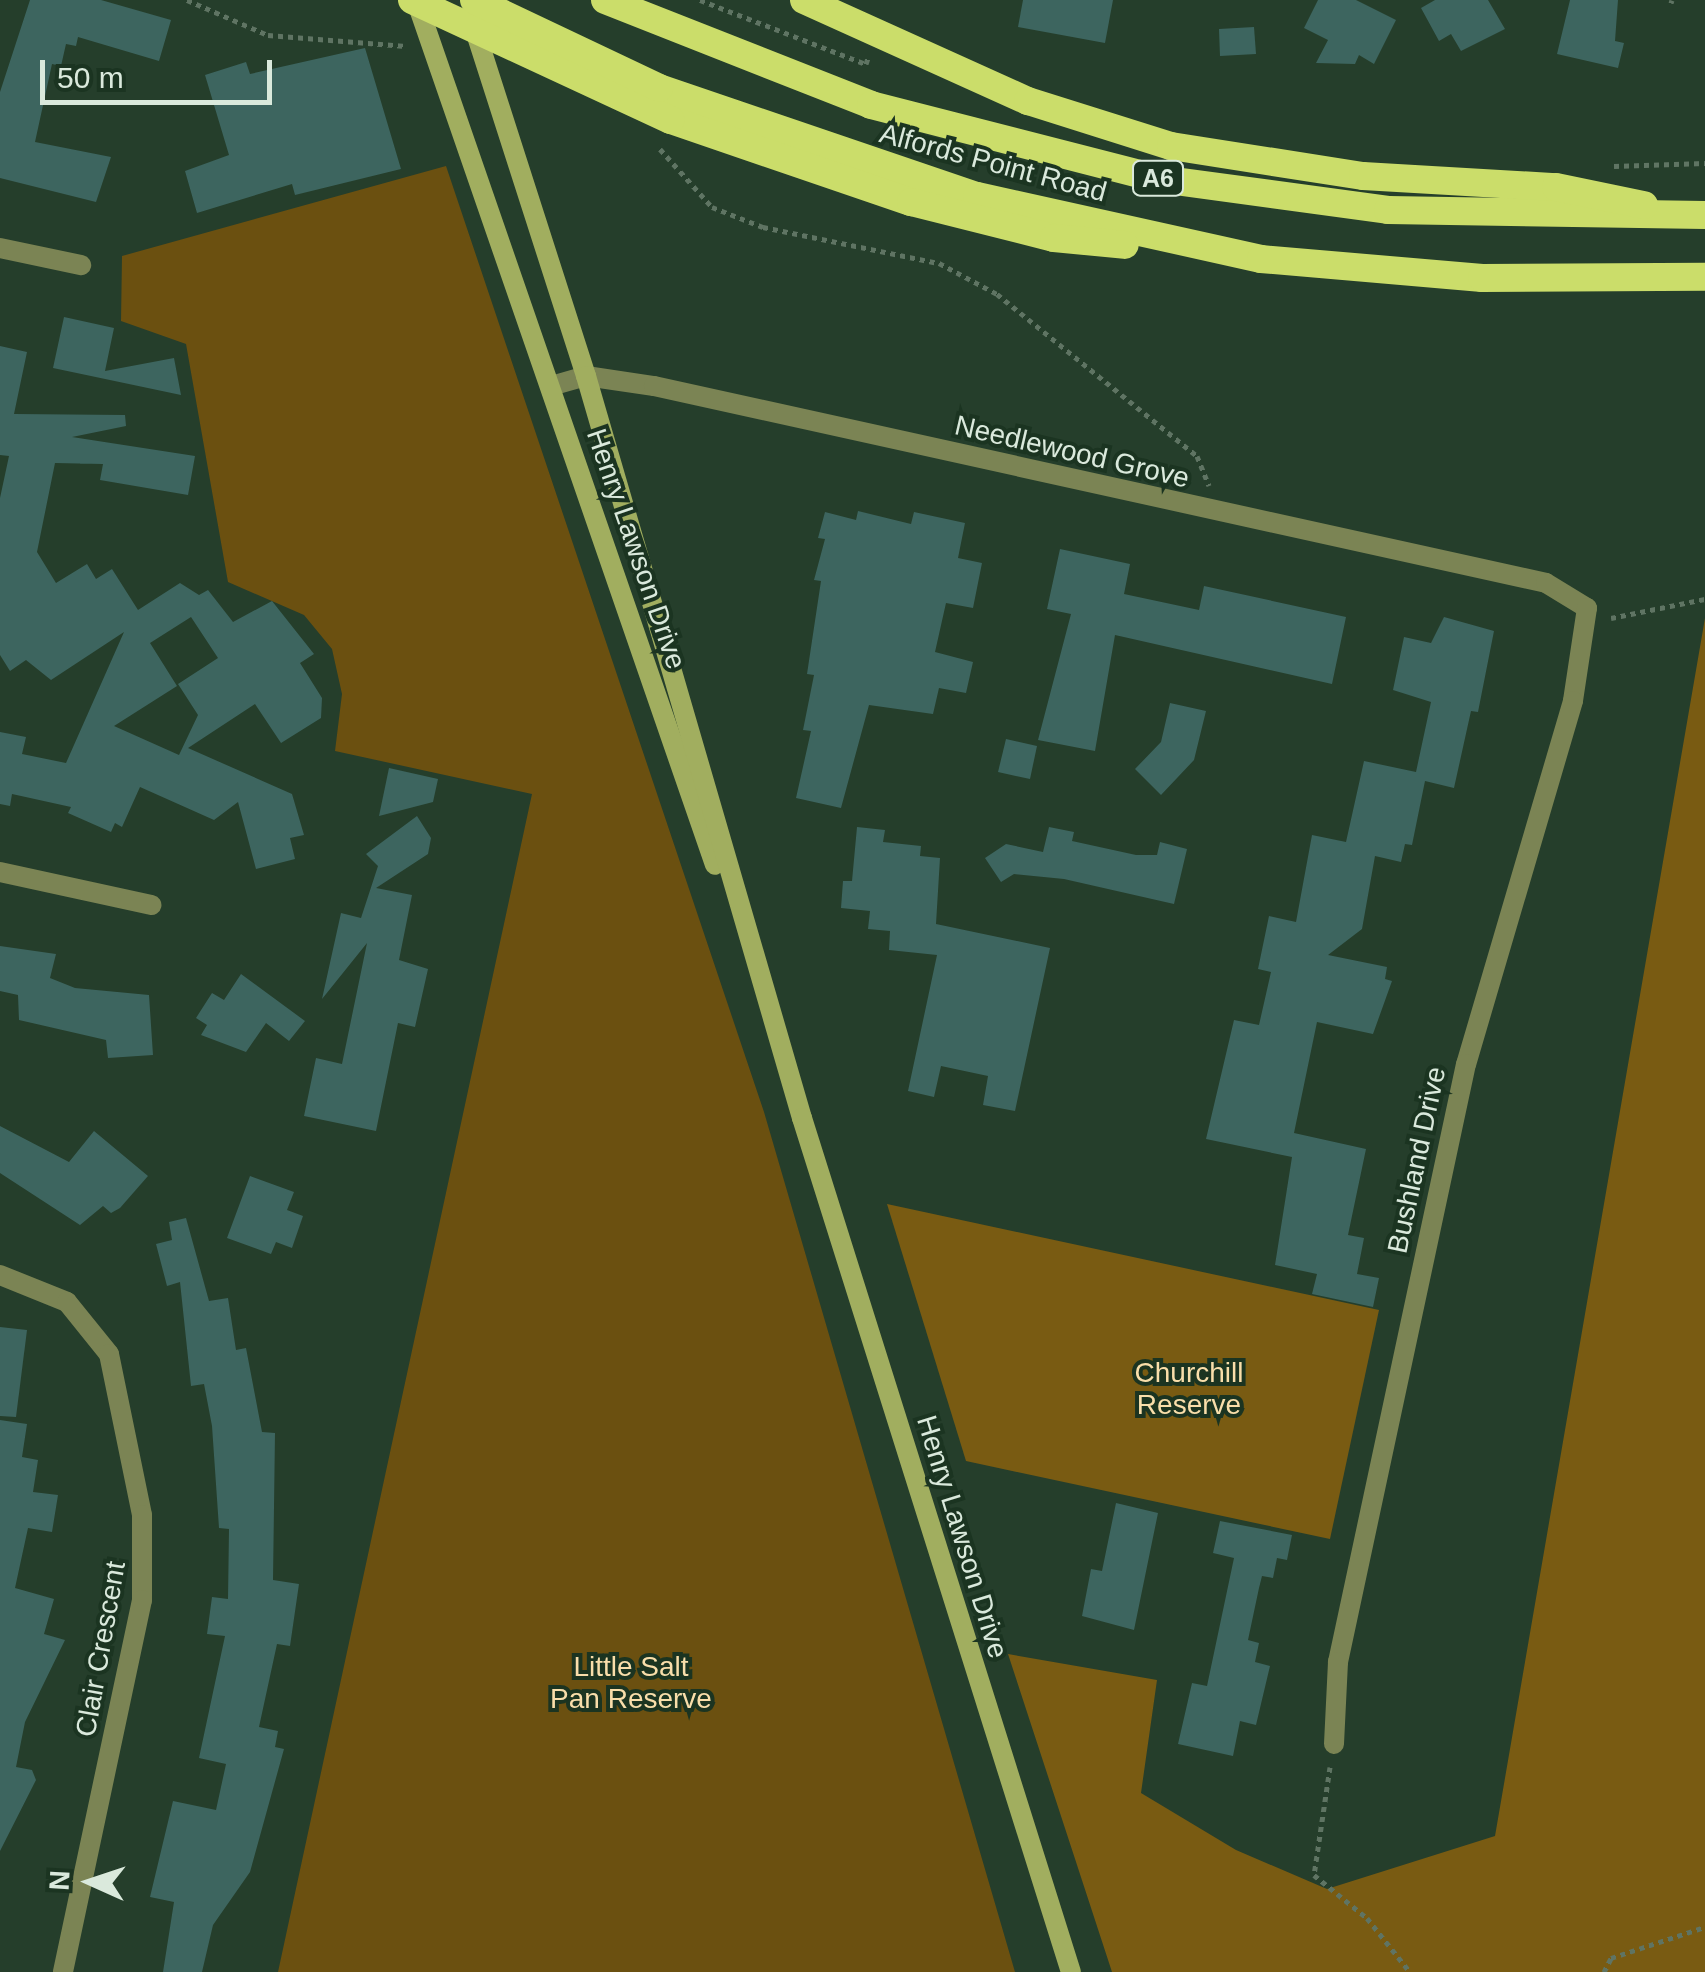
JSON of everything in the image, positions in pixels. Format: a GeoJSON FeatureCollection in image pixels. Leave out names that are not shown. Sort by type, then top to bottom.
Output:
{"type":"FeatureCollection","features":[{"type":"Feature","properties":{"kind":"highway"},"geometry":{"type":"LineString","coordinates":[[414,0],[664,132],[997,225],[1261,259]]}},
{"type":"Feature","properties":{"kind":"highway","name":"Alfords Point Road"},"geometry":{"type":"LineString","coordinates":[[474,0],[659,88],[977,196],[1261,259],[1482,278],[1705,277]]}},
{"type":"Feature","properties":{"kind":"highway","name":"Alfords Point Road"},"geometry":{"type":"LineString","coordinates":[[605,0],[871,105],[1160,179],[1406,211],[1701,215]]}},
{"type":"Feature","properties":{"kind":"highway","name":"A6"},"geometry":{"type":"LineString","coordinates":[[804,0],[1028,101],[1171,146],[1363,176],[1556,188],[1701,215]]}},
{"type":"Feature","properties":{"kind":"main road","name":"Henry Lawson Drive"},"geometry":{"type":"LineString","coordinates":[[414,0],[802,1118]]}},
{"type":"Feature","properties":{"kind":"main road","name":"Henry Lawson Drive"},"geometry":{"type":"LineString","coordinates":[[464,0],[586,376],[802,1118],[1071,1972]]}},
{"type":"Feature","properties":{"kind":"street"},"geometry":{"type":"LineString","coordinates":[[0,248],[81,266]]}},
{"type":"Feature","properties":{"kind":"street","name":"Needlewood Grove"},"geometry":{"type":"LineString","coordinates":[[551,386],[586,376],[1546,583],[1580,598],[1588,622]]}},
{"type":"Feature","properties":{"kind":"street","name":"Bushland Drive"},"geometry":{"type":"LineString","coordinates":[[1334,1744],[1343,1636],[1479,1004],[1562,739],[1588,622]]}},
{"type":"Feature","properties":{"kind":"street"},"geometry":{"type":"LineString","coordinates":[[0,872],[151,905]]}},
{"type":"Feature","properties":{"kind":"street","name":"Clair Crescent"},"geometry":{"type":"LineString","coordinates":[[0,1275],[67,1302],[109,1354],[142,1514],[142,1600],[62,1972]]}},
{"type":"Feature","properties":{"kind":"path"},"geometry":{"type":"LineString","coordinates":[[187,0],[268,35],[433,48]]}},
{"type":"Feature","properties":{"kind":"path"},"geometry":{"type":"LineString","coordinates":[[700,0],[866,64],[872,51]]}},
{"type":"Feature","properties":{"kind":"path"},"geometry":{"type":"LineString","coordinates":[[664,132],[712,206],[763,227],[939,262],[997,294],[1197,456],[1210,482],[1209,510]]}},
{"type":"Feature","properties":{"kind":"path"},"geometry":{"type":"LineString","coordinates":[[1593,166],[1705,163]]}},
{"type":"Feature","properties":{"kind":"path"},"geometry":{"type":"LineString","coordinates":[[1588,622],[1705,599]]}},
{"type":"Feature","properties":{"kind":"path"},"geometry":{"type":"LineString","coordinates":[[1334,1744],[1314,1876],[1367,1918],[1410,1972]]}},
{"type":"Feature","properties":{"kind":"path"},"geometry":{"type":"LineString","coordinates":[[1604,1972],[1611,1958],[1705,1927]]}},
{"type":"Feature","properties":{"kind":"green space","name":"Little Salt Pan Reserve"},"geometry":{"type":"Polygon","coordinates":[[[446,166],[764,1112],[1015,1972],[278,1972],[532,794],[335,751],[342,694],[332,649],[304,615],[228,582],[186,344],[121,321],[122,256],[446,166]]]}},
{"type":"Feature","properties":{"kind":"green space"},"geometry":{"type":"Polygon","coordinates":[[[1705,618],[1705,1972],[1112,1972],[1008,1654],[1157,1680],[1141,1793],[1236,1850],[1327,1889],[1495,1836],[1705,618]]]}},
{"type":"Feature","properties":{"kind":"green space","name":"Churchill Reserve"},"geometry":{"type":"Polygon","coordinates":[[[887,1204],[1379,1310],[1330,1539],[966,1461],[887,1204]]]}},
{"type":"Feature","properties":{"kind":"building"},"geometry":{"type":"Polygon","coordinates":[[[30,0],[101,0],[171,20],[159,61],[78,37],[76,46],[66,44],[61,66],[52,64],[35,142],[111,157],[96,202],[0,178],[0,92],[30,0]]]}},
{"type":"Feature","properties":{"kind":"building"},"geometry":{"type":"Polygon","coordinates":[[[1023,0],[1113,0],[1105,43],[1018,27],[1023,0]]]}},
{"type":"Feature","properties":{"kind":"building"},"geometry":{"type":"Polygon","coordinates":[[[1318,0],[1356,0],[1396,20],[1374,64],[1359,55],[1355,64],[1316,63],[1328,40],[1304,28],[1318,0]]]}},
{"type":"Feature","properties":{"kind":"building"},"geometry":{"type":"Polygon","coordinates":[[[1435,0],[1488,0],[1505,29],[1461,51],[1451,34],[1439,41],[1421,8],[1435,0]]]}},
{"type":"Feature","properties":{"kind":"building"},"geometry":{"type":"Polygon","coordinates":[[[1570,0],[1618,0],[1615,41],[1624,43],[1618,68],[1557,54],[1570,0]]]}},
{"type":"Feature","properties":{"kind":"building"},"geometry":{"type":"Polygon","coordinates":[[[1254,27],[1256,54],[1220,56],[1219,29],[1254,27]]]}},
{"type":"Feature","properties":{"kind":"building"},"geometry":{"type":"Polygon","coordinates":[[[365,48],[401,169],[295,195],[292,184],[197,213],[185,171],[229,155],[205,75],[246,62],[250,74],[365,48]]]}},
{"type":"Feature","properties":{"kind":"building"},"geometry":{"type":"Polygon","coordinates":[[[64,317],[114,328],[105,371],[174,358],[181,395],[53,368],[64,317]]]}},
{"type":"Feature","properties":{"kind":"building"},"geometry":{"type":"Polygon","coordinates":[[[0,346],[27,352],[14,414],[125,415],[126,426],[72,437],[195,456],[188,495],[100,480],[103,464],[55,463],[37,552],[56,583],[87,564],[96,579],[112,569],[138,610],[180,583],[199,595],[208,590],[233,622],[272,601],[314,654],[300,663],[322,698],[321,718],[281,743],[255,704],[188,748],[292,794],[304,835],[290,838],[295,859],[256,869],[238,802],[214,820],[140,787],[122,827],[115,823],[111,832],[68,813],[71,807],[12,794],[10,806],[0,804],[0,732],[26,737],[22,754],[66,763],[124,632],[51,680],[26,660],[10,671],[0,655],[0,498],[9,456],[0,455],[0,346]],[[191,617],[150,643],[177,686],[114,726],[179,755],[198,715],[178,684],[218,658],[191,617]]]}},
{"type":"Feature","properties":{"kind":"building"},"geometry":{"type":"Polygon","coordinates":[[[858,511],[911,524],[914,512],[965,523],[958,558],[982,563],[973,608],[946,603],[935,652],[973,662],[966,693],[939,688],[933,714],[869,705],[841,808],[796,798],[811,731],[803,730],[814,675],[807,674],[821,581],[814,580],[825,539],[818,538],[825,512],[856,520],[858,511]]]}},
{"type":"Feature","properties":{"kind":"building"},"geometry":{"type":"Polygon","coordinates":[[[1060,549],[1130,564],[1124,594],[1199,610],[1204,586],[1346,617],[1332,684],[1115,635],[1095,751],[1038,740],[1071,614],[1047,609],[1060,549]]]}},
{"type":"Feature","properties":{"kind":"building"},"geometry":{"type":"Polygon","coordinates":[[[1444,617],[1494,631],[1478,712],[1471,711],[1454,788],[1425,781],[1412,845],[1405,844],[1401,862],[1375,856],[1362,929],[1328,955],[1387,967],[1385,979],[1392,981],[1373,1034],[1317,1022],[1294,1133],[1366,1149],[1348,1235],[1364,1238],[1357,1274],[1379,1278],[1373,1307],[1312,1294],[1317,1274],[1275,1265],[1292,1157],[1206,1139],[1234,1020],[1259,1025],[1271,972],[1258,969],[1269,916],[1296,922],[1312,835],[1346,842],[1364,761],[1416,772],[1431,702],[1393,690],[1404,637],[1431,643],[1444,617]]]}},
{"type":"Feature","properties":{"kind":"building"},"geometry":{"type":"Polygon","coordinates":[[[1170,703],[1206,711],[1194,760],[1161,795],[1135,769],[1161,742],[1170,703]]]}},
{"type":"Feature","properties":{"kind":"building"},"geometry":{"type":"Polygon","coordinates":[[[1006,739],[1037,746],[1030,779],[998,772],[1006,739]]]}},
{"type":"Feature","properties":{"kind":"building"},"geometry":{"type":"Polygon","coordinates":[[[389,768],[438,779],[433,802],[379,816],[389,768]]]}},
{"type":"Feature","properties":{"kind":"building"},"geometry":{"type":"Polygon","coordinates":[[[417,816],[431,838],[428,854],[376,888],[412,895],[399,960],[428,969],[415,1027],[398,1023],[376,1131],[304,1116],[316,1058],[342,1064],[367,943],[322,999],[341,913],[361,918],[378,866],[366,854],[417,816]]]}},
{"type":"Feature","properties":{"kind":"building"},"geometry":{"type":"Polygon","coordinates":[[[857,827],[885,830],[883,842],[921,846],[920,856],[940,858],[936,924],[1050,948],[1015,1111],[983,1105],[988,1076],[941,1066],[934,1097],[908,1091],[937,955],[889,950],[890,931],[868,929],[870,911],[841,908],[843,881],[852,881],[857,827]]]}},
{"type":"Feature","properties":{"kind":"building"},"geometry":{"type":"Polygon","coordinates":[[[1049,827],[1074,832],[1072,841],[1136,855],[1157,855],[1160,842],[1187,849],[1174,904],[1064,879],[1014,874],[1001,882],[985,858],[1006,844],[1043,852],[1049,827]]]}},
{"type":"Feature","properties":{"kind":"building"},"geometry":{"type":"Polygon","coordinates":[[[0,946],[56,954],[50,978],[75,988],[149,995],[153,1055],[108,1058],[106,1040],[19,1020],[18,995],[0,991],[0,946]]]}},
{"type":"Feature","properties":{"kind":"building"},"geometry":{"type":"Polygon","coordinates":[[[241,974],[305,1021],[289,1041],[266,1023],[246,1052],[201,1035],[207,1025],[196,1018],[212,993],[224,1000],[241,974]]]}},
{"type":"Feature","properties":{"kind":"building"},"geometry":{"type":"Polygon","coordinates":[[[0,1126],[69,1162],[94,1131],[148,1176],[120,1208],[111,1213],[103,1206],[80,1225],[0,1173],[0,1126]]]}},
{"type":"Feature","properties":{"kind":"building"},"geometry":{"type":"Polygon","coordinates":[[[250,1176],[294,1192],[287,1210],[303,1216],[292,1248],[276,1242],[271,1254],[227,1238],[250,1176]]]}},
{"type":"Feature","properties":{"kind":"building"},"geometry":{"type":"Polygon","coordinates":[[[186,1218],[209,1301],[228,1298],[236,1350],[246,1348],[262,1432],[275,1433],[273,1580],[299,1584],[290,1646],[277,1644],[259,1727],[278,1731],[275,1747],[284,1749],[250,1872],[213,1925],[202,1972],[163,1972],[174,1902],[150,1897],[173,1801],[216,1810],[226,1764],[199,1758],[225,1636],[207,1634],[212,1597],[228,1599],[229,1529],[219,1528],[212,1426],[204,1384],[191,1386],[180,1282],[167,1286],[156,1244],[172,1240],[169,1222],[186,1218]]]}},
{"type":"Feature","properties":{"kind":"building"},"geometry":{"type":"Polygon","coordinates":[[[0,1327],[27,1330],[16,1417],[0,1416],[0,1327]]]}},
{"type":"Feature","properties":{"kind":"building"},"geometry":{"type":"Polygon","coordinates":[[[0,1420],[27,1424],[22,1457],[38,1460],[33,1492],[58,1495],[52,1532],[28,1528],[15,1588],[54,1599],[44,1634],[65,1640],[25,1722],[16,1767],[32,1770],[36,1780],[0,1851],[0,1420]]]}},
{"type":"Feature","properties":{"kind":"building"},"geometry":{"type":"Polygon","coordinates":[[[1116,1503],[1158,1513],[1134,1630],[1082,1616],[1091,1569],[1102,1571],[1116,1503]]]}},
{"type":"Feature","properties":{"kind":"building"},"geometry":{"type":"Polygon","coordinates":[[[1220,1521],[1292,1535],[1287,1560],[1277,1558],[1273,1578],[1262,1576],[1248,1640],[1259,1643],[1255,1662],[1270,1666],[1256,1725],[1240,1721],[1233,1756],[1178,1744],[1192,1683],[1207,1686],[1234,1558],[1213,1553],[1220,1521]]]}}]}
